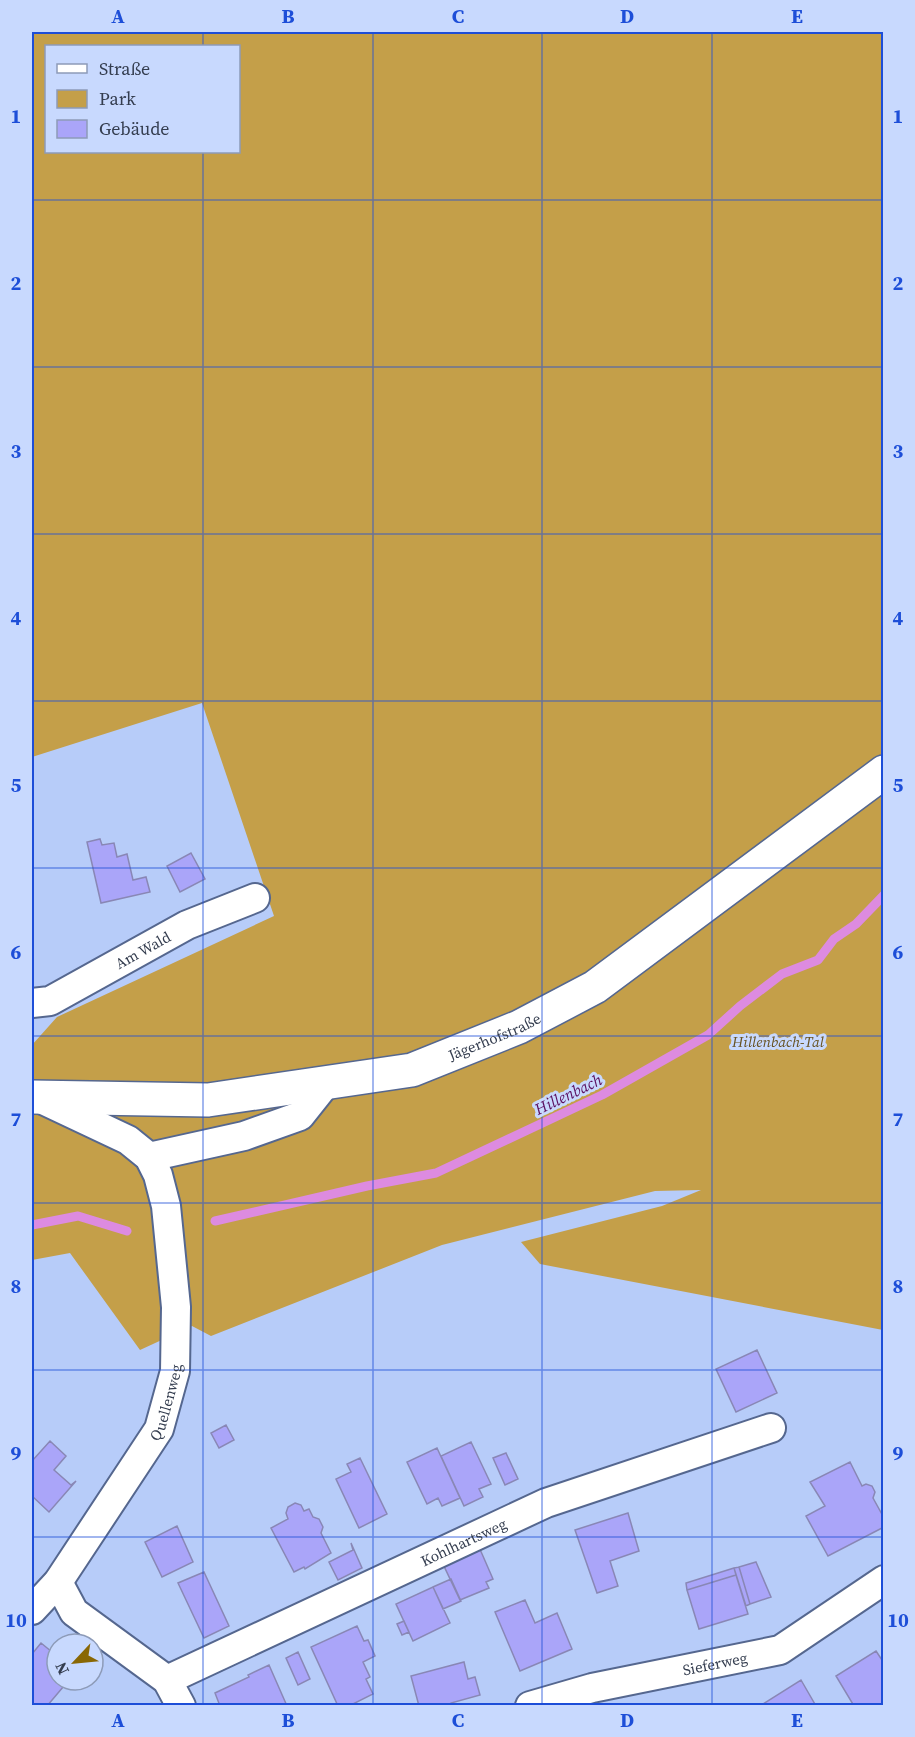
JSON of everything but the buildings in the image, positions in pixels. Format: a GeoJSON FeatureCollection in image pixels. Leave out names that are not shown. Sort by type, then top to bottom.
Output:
{"type":"FeatureCollection","features":[{"type":"Feature","properties":{"kind":"main road","name":"Jägerhofstraße"},"geometry":{"type":"LineString","coordinates":[[35,1097],[208,1100],[412,1070],[519,1027],[595,987],[884,772]]}},
{"type":"Feature","properties":{"kind":"street","name":"Am Wald"},"geometry":{"type":"LineString","coordinates":[[32,1003],[50,1001],[187,925],[255,898]]}},
{"type":"Feature","properties":{"kind":"street"},"geometry":{"type":"LineString","coordinates":[[35,1097],[128,1140],[149,1157],[244,1136],[300,1116],[327,1082]]}},
{"type":"Feature","properties":{"kind":"street","name":"Quellenweg"},"geometry":{"type":"LineString","coordinates":[[32,1610],[58,1581],[159,1429],[174,1371],[176,1307],[165,1206],[158,1175],[149,1157]]}},
{"type":"Feature","properties":{"kind":"street","name":"Kohlhartsweg"},"geometry":{"type":"LineString","coordinates":[[167,1680],[546,1503],[771,1428]]}},
{"type":"Feature","properties":{"kind":"street","name":"Sieferweg"},"geometry":{"type":"LineString","coordinates":[[530,1706],[592,1689],[780,1650],[884,1580]]}},
{"type":"Feature","properties":{"kind":"street"},"geometry":{"type":"LineString","coordinates":[[58,1581],[74,1612],[167,1680],[181,1706]]}},
{"type":"Feature","properties":{"kind":"green space","name":"Hillenbach-Tal"},"geometry":{"type":"Polygon","coordinates":[[[32,32],[883,32],[883,1330],[540,1264],[521,1242],[662,1206],[701,1190],[655,1191],[442,1245],[211,1336],[192,1326],[140,1350],[70,1253],[32,1260],[32,1045],[57,1017],[274,916],[202,703],[32,757],[32,32]]]}},
{"type":"Feature","properties":{"kind":"waterway","name":"Hillenbach"},"geometry":{"type":"LineString","coordinates":[[215,1221],[367,1186],[436,1173],[602,1095],[708,1035],[740,1006],[782,974],[818,960],[834,939],[856,924],[884,895]]}},
{"type":"Feature","properties":{"kind":"waterway","name":"Hillenbach"},"geometry":{"type":"LineString","coordinates":[[32,1225],[78,1216],[127,1231]]}}]}
